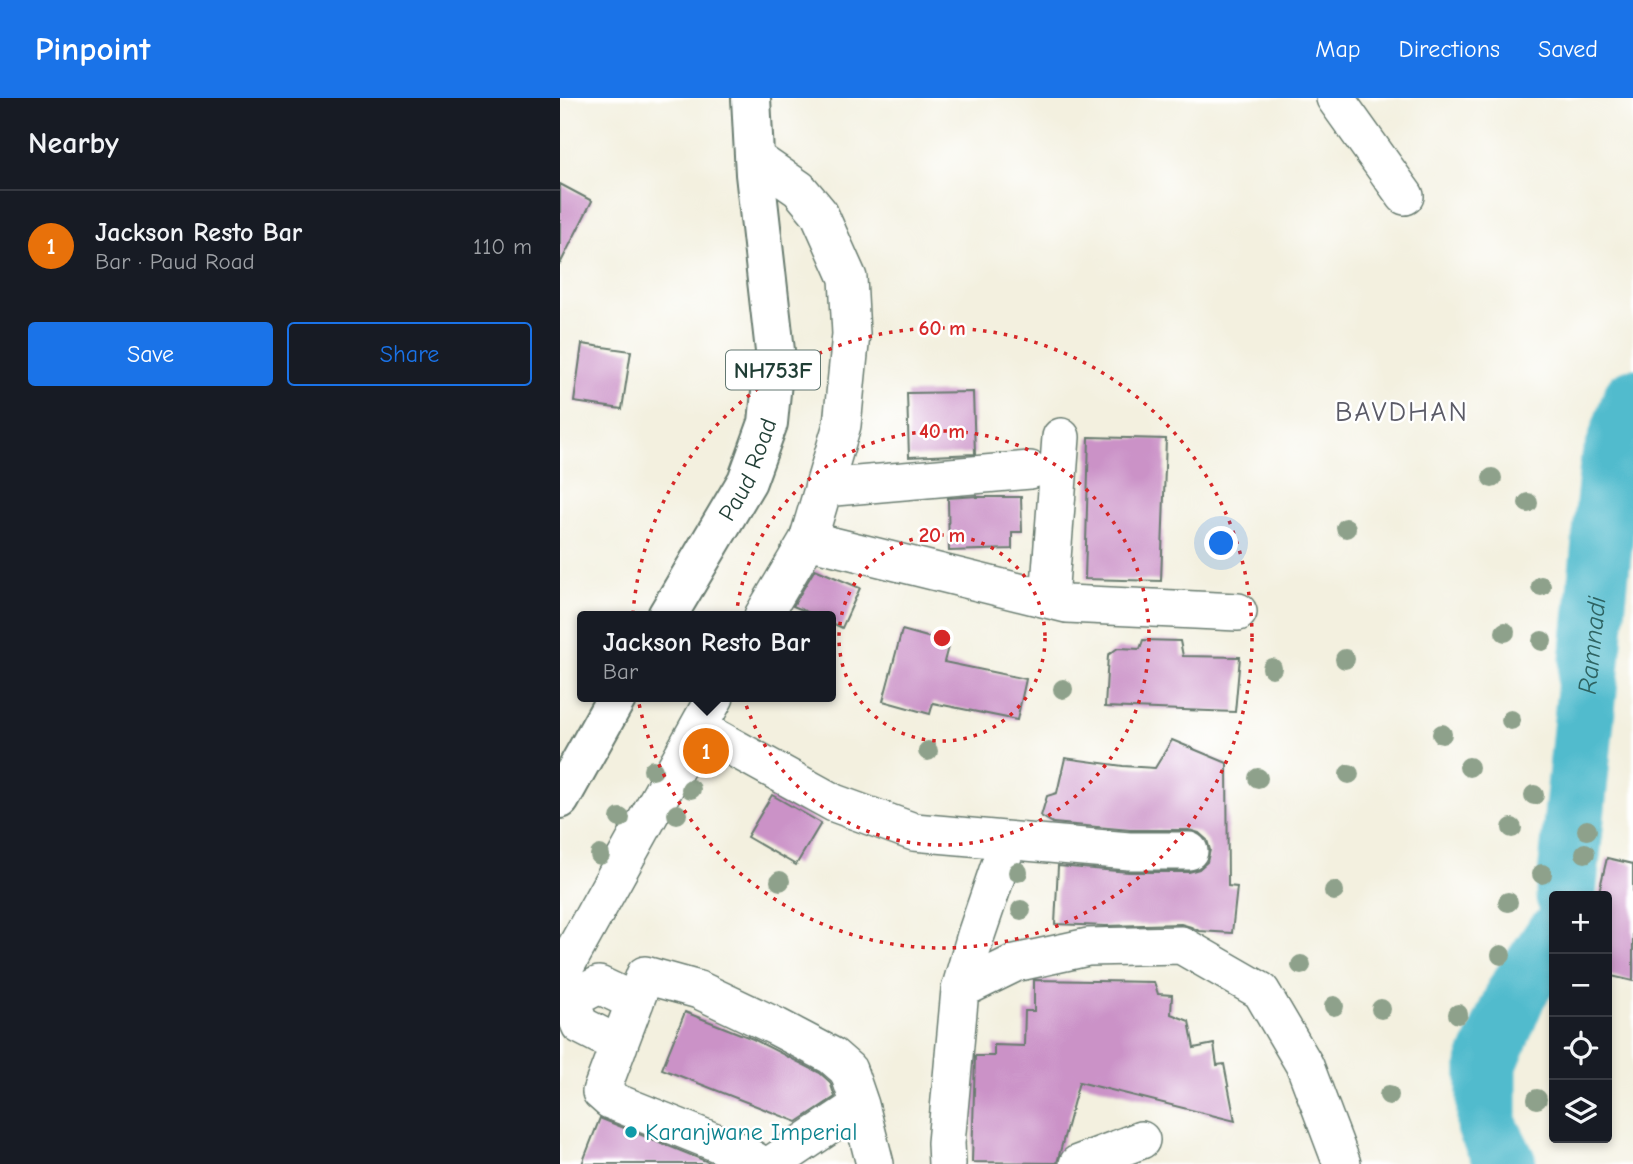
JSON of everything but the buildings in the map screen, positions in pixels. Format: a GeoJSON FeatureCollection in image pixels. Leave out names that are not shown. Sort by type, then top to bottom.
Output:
{"type":"FeatureCollection","features":[{"type":"Feature","properties":{"kind":"main road","name":"Paud Road"},"geometry":{"type":"LineString","coordinates":[[670,611],[747,481],[768,423],[775,351],[754,158],[751,98]]}},
{"type":"Feature","properties":{"kind":"main road"},"geometry":{"type":"LineString","coordinates":[[560,799],[614,702]]}},
{"type":"Feature","properties":{"kind":"street"},"geometry":{"type":"LineString","coordinates":[[1335,98],[1405,196]]}},
{"type":"Feature","properties":{"kind":"street"},"geometry":{"type":"LineString","coordinates":[[754,158],[799,190],[819,214],[848,278],[851,334],[842,425],[808,540],[766,611]]}},
{"type":"Feature","properties":{"kind":"street"},"geometry":{"type":"LineString","coordinates":[[1049,600],[1062,437]]}},
{"type":"Feature","properties":{"kind":"street"},"geometry":{"type":"LineString","coordinates":[[823,488],[1030,470]]}},
{"type":"Feature","properties":{"kind":"street"},"geometry":{"type":"LineString","coordinates":[[808,540],[1067,604],[1238,612]]}},
{"type":"Feature","properties":{"kind":"street"},"geometry":{"type":"LineString","coordinates":[[563,990],[712,702]]}},
{"type":"Feature","properties":{"kind":"street"},"geometry":{"type":"LineString","coordinates":[[698,728],[834,803],[914,832],[1129,851],[1189,851]]}},
{"type":"Feature","properties":{"kind":"street"},"geometry":{"type":"LineString","coordinates":[[947,1164],[946,1143],[960,990],[1008,841]]}},
{"type":"Feature","properties":{"kind":"street"},"geometry":{"type":"LineString","coordinates":[[960,990],[1015,963],[1088,947],[1181,945],[1261,991],[1305,1066],[1342,1164]]}},
{"type":"Feature","properties":{"kind":"street"},"geometry":{"type":"LineString","coordinates":[[760,1164],[740,1152],[610,1100],[601,1092],[645,975],[699,990],[832,1056],[848,1070],[875,1164]]}},
{"type":"Feature","properties":{"kind":"street"},"geometry":{"type":"LineString","coordinates":[[563,990],[599,985],[635,1002]]}},
{"type":"Feature","properties":{"kind":"street"},"geometry":{"type":"LineString","coordinates":[[563,990],[580,1025],[619,1045]]}},
{"type":"Feature","properties":{"kind":"street"},"geometry":{"type":"LineString","coordinates":[[772,1164],[860,1105]]}},
{"type":"Feature","properties":{"kind":"street"},"geometry":{"type":"LineString","coordinates":[[1078,1164],[1141,1140]]}},
{"type":"Feature","properties":{"kind":"waterway","name":"Ramnadi"},"geometry":{"type":"LineString","coordinates":[[1567,891],[1610,465],[1633,399]]}},
{"type":"Feature","properties":{"kind":"waterway","name":"Ramnadi"},"geometry":{"type":"LineString","coordinates":[[1506,1164],[1487,1126],[1487,1064],[1517,992],[1549,944]]}},
{"type":"Feature","properties":{"kind":"place","name":"Jackson Resto Bar"},"geometry":{"type":"Point","coordinates":[706,751]}},
{"type":"Feature","properties":{"kind":"place","name":"Karanjwane Imperial"},"geometry":{"type":"Point","coordinates":[631,1132]}},
{"type":"Feature","properties":{"kind":"district","name":"BAVDHAN"},"geometry":{"type":"Point","coordinates":[1402,411]}}]}
